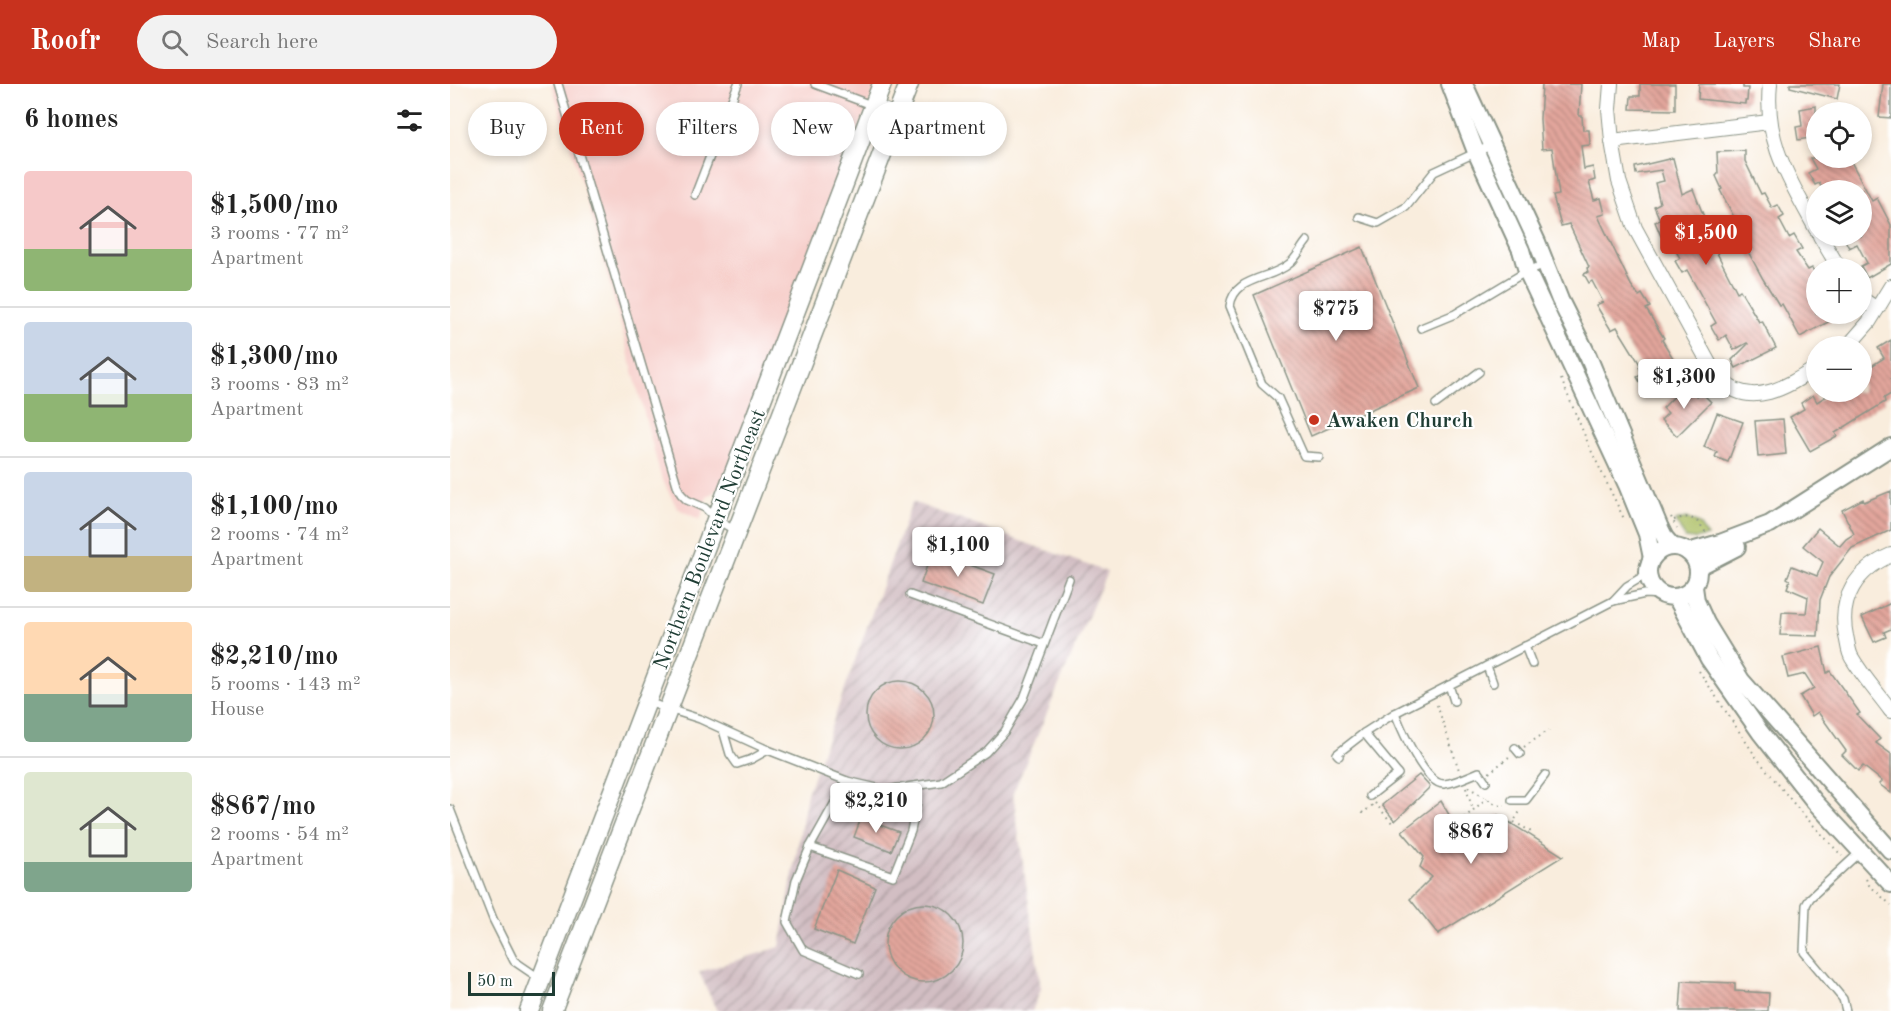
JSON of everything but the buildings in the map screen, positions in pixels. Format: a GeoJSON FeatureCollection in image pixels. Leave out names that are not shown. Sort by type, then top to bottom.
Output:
{"type":"FeatureCollection","features":[{"type":"Feature","properties":{"kind":"main road","name":"Northern Boulevard Northeast"},"geometry":{"type":"LineString","coordinates":[[875,102],[882,84]]}},
{"type":"Feature","properties":{"kind":"main road","name":"Northern Boulevard Northeast"},"geometry":{"type":"LineString","coordinates":[[902,102],[909,84]]}},
{"type":"Feature","properties":{"kind":"main road","name":"Northern Boulevard Northeast"},"geometry":{"type":"LineString","coordinates":[[529,1011],[867,124]]}},
{"type":"Feature","properties":{"kind":"main road","name":"Northern Boulevard Northeast"},"geometry":{"type":"LineString","coordinates":[[552,1011],[881,156]]}},
{"type":"Feature","properties":{"kind":"street"},"geometry":{"type":"LineString","coordinates":[[1450,84],[1476,152],[1521,250],[1527,271],[1627,485],[1647,534],[1649,582],[1668,596],[1760,732],[1815,802],[1891,884]]}},
{"type":"Feature","properties":{"kind":"street"},"geometry":{"type":"LineString","coordinates":[[1464,84],[1546,264],[1560,300],[1588,356],[1660,528],[1665,538],[1680,544],[1696,561],[1698,567],[1694,587],[1696,601],[1706,623],[1741,680],[1891,851]]}},
{"type":"Feature","properties":{"kind":"street"},"geometry":{"type":"LineString","coordinates":[[1611,84],[1609,109],[1612,141],[1619,181],[1635,228],[1710,365],[1721,381],[1740,392],[1762,395],[1790,385],[1806,375]]}},
{"type":"Feature","properties":{"kind":"street"},"geometry":{"type":"LineString","coordinates":[[1770,84],[1769,122],[1783,168],[1806,211]]}},
{"type":"Feature","properties":{"kind":"street"},"geometry":{"type":"LineString","coordinates":[[1612,141],[1769,122]]}},
{"type":"Feature","properties":{"kind":"street"},"geometry":{"type":"LineString","coordinates":[[1857,336],[1869,322],[1891,286]]}},
{"type":"Feature","properties":{"kind":"street"},"geometry":{"type":"LineString","coordinates":[[1872,306],[1877,309]]}},
{"type":"Feature","properties":{"kind":"street"},"geometry":{"type":"LineString","coordinates":[[1650,566],[1665,548],[1680,544],[1720,543],[1770,524],[1891,447]]}},
{"type":"Feature","properties":{"kind":"street"},"geometry":{"type":"LineString","coordinates":[[1698,567],[1758,536],[1770,524]]}},
{"type":"Feature","properties":{"kind":"street"},"geometry":{"type":"LineString","coordinates":[[1891,555],[1882,559],[1853,584],[1845,604],[1845,628],[1851,656],[1891,711]]}},
{"type":"Feature","properties":{"kind":"street"},"geometry":{"type":"LineString","coordinates":[[1668,596],[1683,596],[1694,587]]}},
{"type":"Feature","properties":{"kind":"lane"},"geometry":{"type":"LineString","coordinates":[[558,84],[678,488],[684,498],[705,508],[717,520],[736,531]]}},
{"type":"Feature","properties":{"kind":"lane"},"geometry":{"type":"LineString","coordinates":[[695,195],[738,84]]}},
{"type":"Feature","properties":{"kind":"lane"},"geometry":{"type":"LineString","coordinates":[[815,84],[867,103]]}},
{"type":"Feature","properties":{"kind":"lane"},"geometry":{"type":"LineString","coordinates":[[1359,217],[1378,224],[1406,207],[1434,172],[1492,145]]}},
{"type":"Feature","properties":{"kind":"lane"},"geometry":{"type":"LineString","coordinates":[[1307,241],[1289,264],[1239,287],[1231,295],[1230,306],[1262,384],[1278,398],[1304,456],[1319,458]]}},
{"type":"Feature","properties":{"kind":"lane"},"geometry":{"type":"LineString","coordinates":[[1421,328],[1455,314],[1527,271],[1546,264]]}},
{"type":"Feature","properties":{"kind":"lane"},"geometry":{"type":"LineString","coordinates":[[1436,404],[1479,372]]}},
{"type":"Feature","properties":{"kind":"lane"},"geometry":{"type":"LineString","coordinates":[[1613,601],[1650,566]]}},
{"type":"Feature","properties":{"kind":"lane"},"geometry":{"type":"LineString","coordinates":[[647,702],[723,730],[847,781],[886,790],[942,782],[986,752],[1005,731],[1024,698],[1069,579]]}},
{"type":"Feature","properties":{"kind":"lane"},"geometry":{"type":"LineString","coordinates":[[1339,756],[1337,754],[1364,733],[1395,713],[1613,601],[1645,594],[1668,596]]}},
{"type":"Feature","properties":{"kind":"lane"},"geometry":{"type":"LineString","coordinates":[[910,595],[1044,645]]}},
{"type":"Feature","properties":{"kind":"lane"},"geometry":{"type":"LineString","coordinates":[[1525,646],[1532,664]]}},
{"type":"Feature","properties":{"kind":"lane"},"geometry":{"type":"LineString","coordinates":[[1487,666],[1493,683]]}},
{"type":"Feature","properties":{"kind":"lane"},"geometry":{"type":"LineString","coordinates":[[1449,685],[1454,701]]}},
{"type":"Feature","properties":{"kind":"lane"},"geometry":{"type":"LineString","coordinates":[[1395,713],[1402,731],[1426,773],[1435,782],[1443,784],[1479,772],[1486,782]]}},
{"type":"Feature","properties":{"kind":"lane"},"geometry":{"type":"LineString","coordinates":[[723,730],[730,754],[737,764],[768,750]]}},
{"type":"Feature","properties":{"kind":"lane"},"geometry":{"type":"LineString","coordinates":[[1364,733],[1398,774],[1370,796]]}},
{"type":"Feature","properties":{"kind":"lane"},"geometry":{"type":"LineString","coordinates":[[1512,800],[1526,800],[1545,775]]}},
{"type":"Feature","properties":{"kind":"lane"},"geometry":{"type":"LineString","coordinates":[[847,781],[810,847],[796,880],[787,922],[803,950],[859,974]]}},
{"type":"Feature","properties":{"kind":"lane"},"geometry":{"type":"LineString","coordinates":[[810,847],[893,876],[911,831],[917,802]]}},
{"type":"Feature","properties":{"kind":"lane"},"geometry":{"type":"LineString","coordinates":[[450,809],[493,919],[514,961],[541,979]]}},
{"type":"Feature","properties":{"kind":"lane"},"geometry":{"type":"LineString","coordinates":[[1846,1011],[1843,999],[1804,952],[1806,905],[1810,898],[1861,851]]}},
{"type":"Feature","properties":{"kind":"path"},"geometry":{"type":"LineString","coordinates":[[1670,513],[1680,544]]}},
{"type":"Feature","properties":{"kind":"path"},"geometry":{"type":"LineString","coordinates":[[1674,520],[1685,517],[1693,518],[1709,537]]}},
{"type":"Feature","properties":{"kind":"path"},"geometry":{"type":"LineString","coordinates":[[1437,705],[1461,773]]}},
{"type":"Feature","properties":{"kind":"path"},"geometry":{"type":"LineString","coordinates":[[1524,747],[1549,730]]}},
{"type":"Feature","properties":{"kind":"path"},"geometry":{"type":"LineString","coordinates":[[1489,773],[1516,752]]}},
{"type":"Feature","properties":{"kind":"path"},"geometry":{"type":"LineString","coordinates":[[1473,810],[1464,784],[1497,805],[1522,810],[1513,823],[1530,831],[1528,834]]}},
{"type":"Feature","properties":{"kind":"path"},"geometry":{"type":"LineString","coordinates":[[1455,826],[1487,798]]}},
{"type":"Feature","properties":{"kind":"path"},"geometry":{"type":"LineString","coordinates":[[1375,803],[1393,824]]}},
{"type":"Feature","properties":{"kind":"shaded area"},"geometry":{"type":"Polygon","coordinates":[[[552,84],[876,84],[869,102],[867,102],[855,139],[855,102],[771,102],[771,156],[849,156],[723,485],[707,497],[700,520],[677,508],[661,477],[595,228],[574,156],[644,156],[644,102],[559,102],[559,107],[552,84]]]}},
{"type":"Feature","properties":{"kind":"shaded area"},"geometry":{"type":"Polygon","coordinates":[[[912,502],[1107,572],[1013,793],[1041,989],[1032,1011],[717,1011],[699,972],[780,947],[807,794],[912,502]]]}},
{"type":"Feature","properties":{"kind":"green space"},"geometry":{"type":"Polygon","coordinates":[[[1686,518],[1699,524],[1707,536],[1694,539],[1685,538],[1676,521],[1686,518]]]}},
{"type":"Feature","properties":{"kind":"place","name":"Awaken Church"},"geometry":{"type":"Point","coordinates":[1314,420]}}]}
